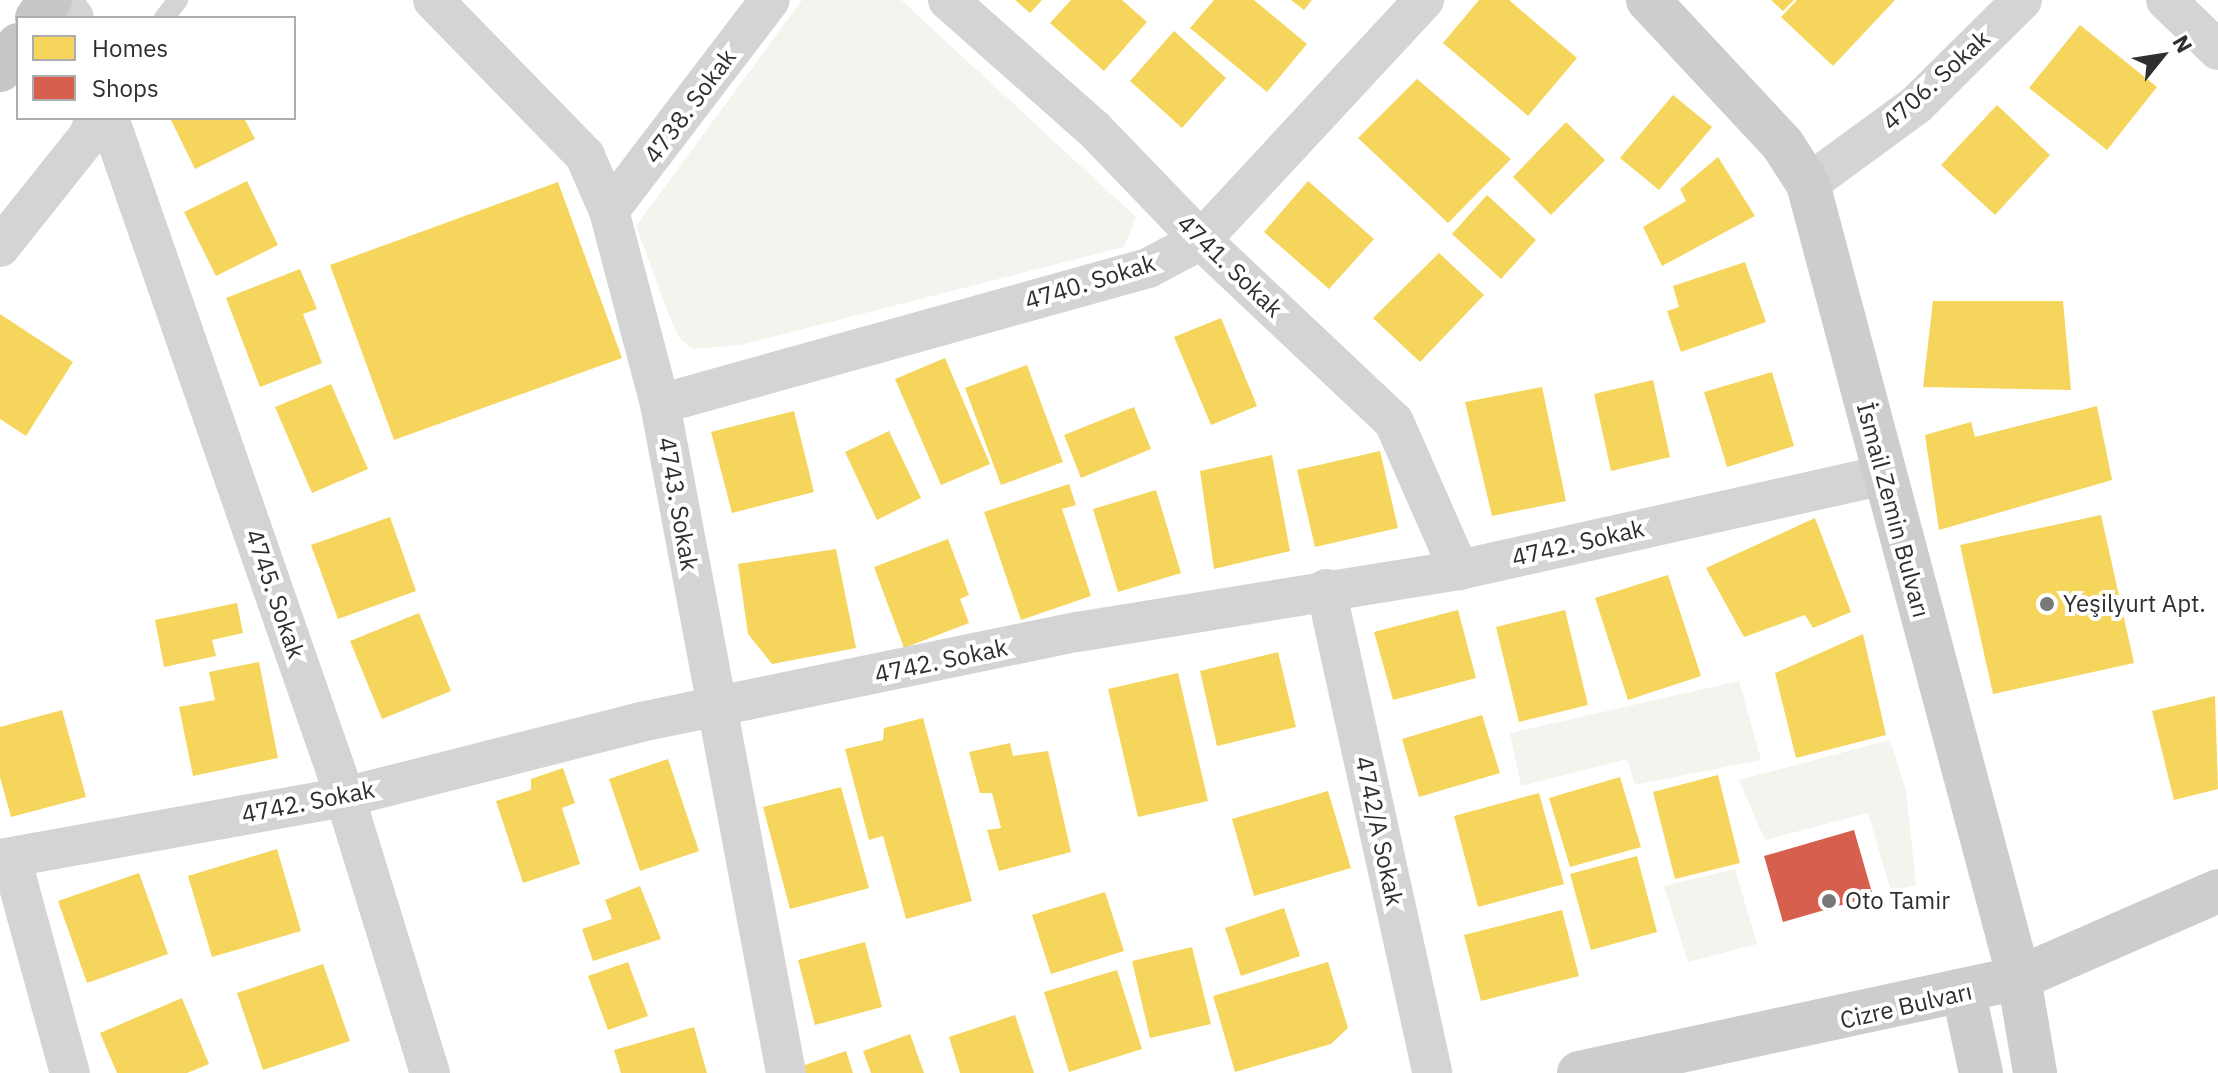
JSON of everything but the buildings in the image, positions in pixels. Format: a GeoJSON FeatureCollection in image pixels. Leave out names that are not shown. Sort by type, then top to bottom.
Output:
{"type":"FeatureCollection","features":[{"type":"Feature","properties":{"kind":"main road","name":"İsmail Zemin Bulvarı"},"geometry":{"type":"LineString","coordinates":[[1648,0],[1783,145],[1808,184],[2019,978],[2035,1073]]}},
{"type":"Feature","properties":{"kind":"main road"},"geometry":{"type":"LineString","coordinates":[[0,70],[16,48]]}},
{"type":"Feature","properties":{"kind":"main road","name":"Cizre Bulvarı"},"geometry":{"type":"LineString","coordinates":[[1579,1073],[1964,994],[2019,978],[2218,891]]}},
{"type":"Feature","properties":{"kind":"main road"},"geometry":{"type":"LineString","coordinates":[[1964,994],[1981,1073]]}},
{"type":"Feature","properties":{"kind":"street","name":"4743. Sokak"},"geometry":{"type":"LineString","coordinates":[[433,0],[585,156],[609,211],[660,404],[714,708],[786,1073]]}},
{"type":"Feature","properties":{"kind":"street","name":"4738. Sokak"},"geometry":{"type":"LineString","coordinates":[[609,211],[770,0]]}},
{"type":"Feature","properties":{"kind":"street","name":"4741. Sokak"},"geometry":{"type":"LineString","coordinates":[[948,0],[1094,129],[1201,240],[1394,422],[1459,570]]}},
{"type":"Feature","properties":{"kind":"street","name":"4740. Sokak"},"geometry":{"type":"LineString","coordinates":[[660,404],[1148,268],[1201,240],[1424,0]]}},
{"type":"Feature","properties":{"kind":"street","name":"4706. Sokak"},"geometry":{"type":"LineString","coordinates":[[1808,184],[1916,105],[2022,0]]}},
{"type":"Feature","properties":{"kind":"street"},"geometry":{"type":"LineString","coordinates":[[2166,0],[2218,50]]}},
{"type":"Feature","properties":{"kind":"street"},"geometry":{"type":"LineString","coordinates":[[0,247],[89,135],[94,120]]}},
{"type":"Feature","properties":{"kind":"street","name":"4745. Sokak"},"geometry":{"type":"LineString","coordinates":[[110,120],[345,797],[430,1073]]}},
{"type":"Feature","properties":{"kind":"street","name":"4742. Sokak"},"geometry":{"type":"LineString","coordinates":[[5,859],[345,797],[714,708],[1077,632],[1326,589],[1459,570],[1884,475]]}},
{"type":"Feature","properties":{"kind":"street","name":"4742/A Sokak"},"geometry":{"type":"LineString","coordinates":[[1326,589],[1432,1073]]}},
{"type":"Feature","properties":{"kind":"street"},"geometry":{"type":"LineString","coordinates":[[5,859],[70,1073]]}},
{"type":"Feature","properties":{"kind":"lane"},"geometry":{"type":"LineString","coordinates":[[166,16],[178,0]]}},
{"type":"Feature","properties":{"kind":"shaded area"},"geometry":{"type":"Polygon","coordinates":[[[802,0],[901,0],[1136,217],[1124,247],[740,345],[693,349],[680,339],[670,318],[636,226],[802,0]]]}},
{"type":"Feature","properties":{"kind":"shaded area"},"geometry":{"type":"Polygon","coordinates":[[[1739,681],[1761,760],[1635,785],[1627,759],[1521,786],[1510,733],[1739,681]]]}},
{"type":"Feature","properties":{"kind":"shaded area"},"geometry":{"type":"Polygon","coordinates":[[[1890,740],[1906,790],[1916,885],[1891,891],[1868,813],[1765,840],[1739,780],[1890,740]]]}},
{"type":"Feature","properties":{"kind":"shaded area"},"geometry":{"type":"Polygon","coordinates":[[[1735,869],[1757,944],[1688,962],[1664,886],[1735,869]]]}},
{"type":"Feature","properties":{"kind":"place","name":"Yeşilyurt Apt."},"geometry":{"type":"Point","coordinates":[2047,604]}},
{"type":"Feature","properties":{"kind":"place","name":"Oto Tamir"},"geometry":{"type":"Point","coordinates":[1829,901]}}]}
